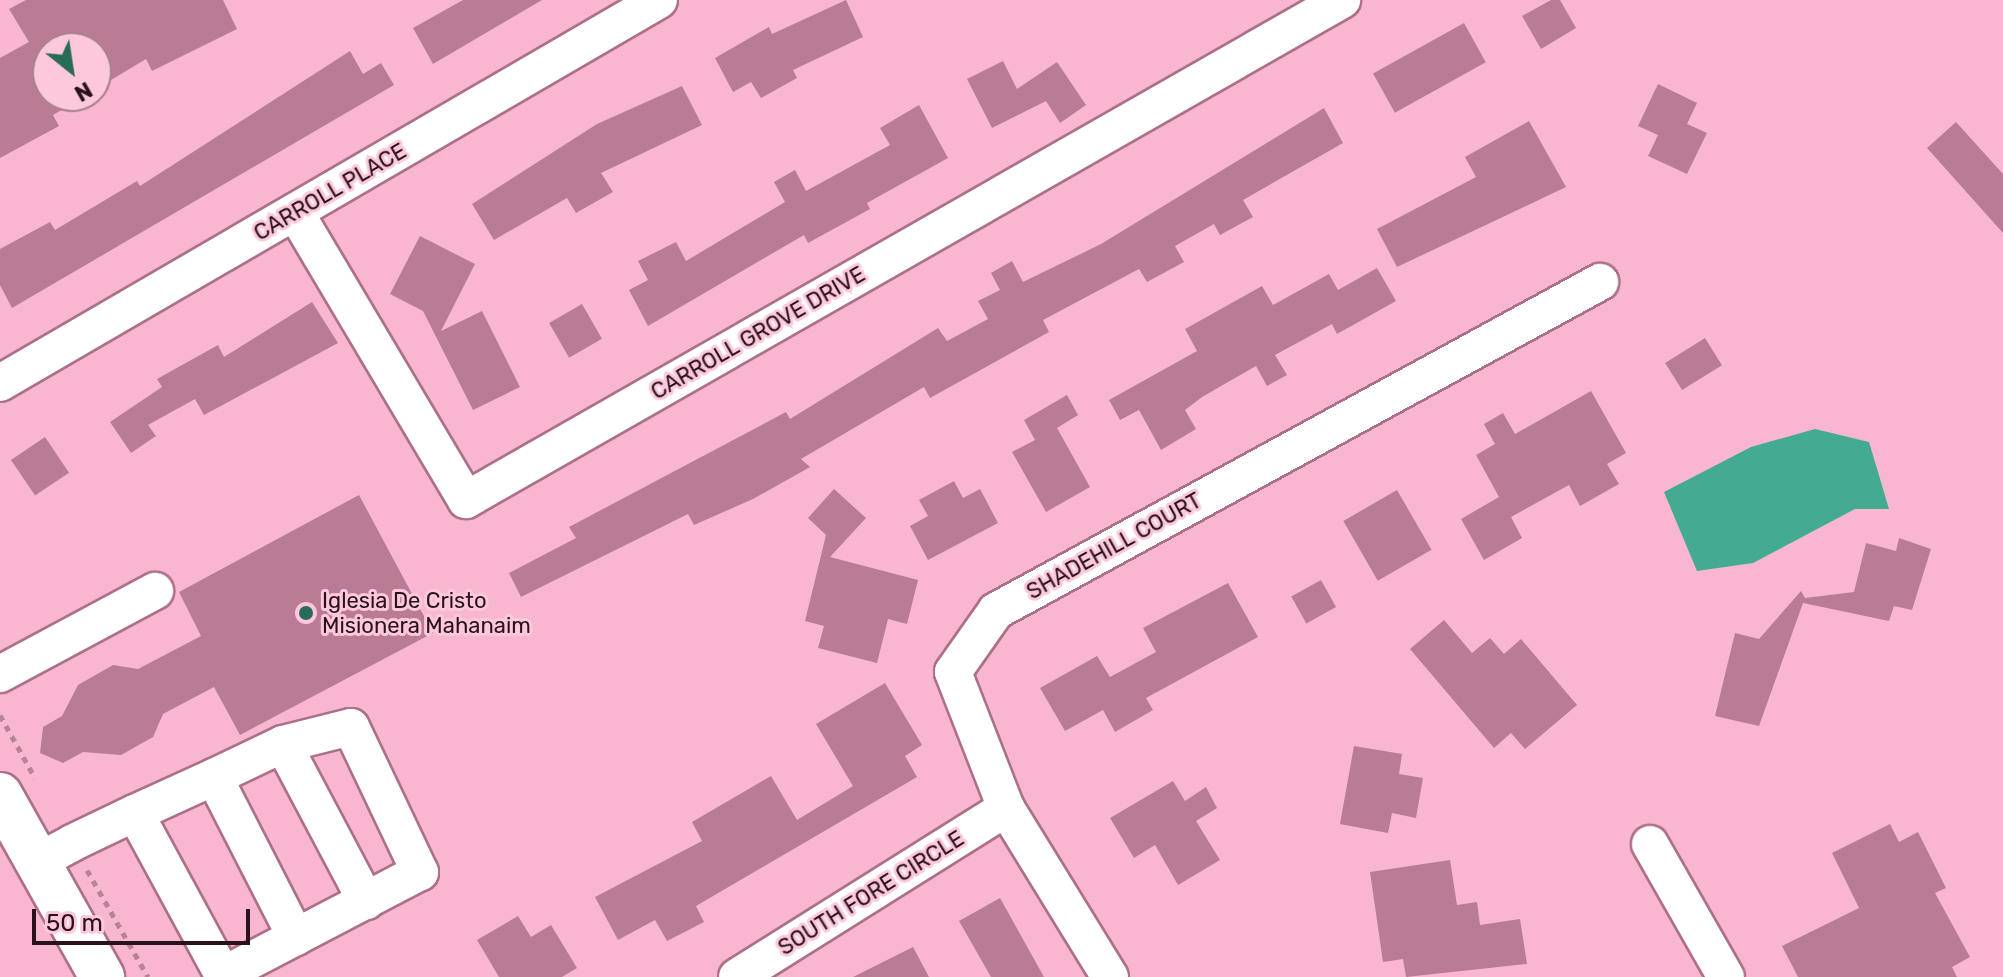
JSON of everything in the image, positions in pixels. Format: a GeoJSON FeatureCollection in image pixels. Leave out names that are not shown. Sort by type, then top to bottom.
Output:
{"type":"FeatureCollection","features":[{"type":"Feature","properties":{"kind":"main road"},"geometry":{"type":"LineString","coordinates":[[0,795],[102,977]]}},
{"type":"Feature","properties":{"kind":"street","name":"CARROLL PLACE"},"geometry":{"type":"LineString","coordinates":[[0,383],[659,0]]}},
{"type":"Feature","properties":{"kind":"street","name":"CARROLL GROVE DRIVE"},"geometry":{"type":"LineString","coordinates":[[295,212],[466,500],[1342,0]]}},
{"type":"Feature","properties":{"kind":"street","name":"SHADEHILL COURT"},"geometry":{"type":"LineString","coordinates":[[1110,977],[1006,808],[953,672],[996,611],[1600,282]]}},
{"type":"Feature","properties":{"kind":"street"},"geometry":{"type":"LineString","coordinates":[[0,674],[155,591]]}},
{"type":"Feature","properties":{"kind":"street"},"geometry":{"type":"LineString","coordinates":[[37,862],[135,813],[283,744],[351,727],[420,872],[223,975],[135,813]]}},
{"type":"Feature","properties":{"kind":"street"},"geometry":{"type":"LineString","coordinates":[[283,744],[366,901]]}},
{"type":"Feature","properties":{"kind":"street"},"geometry":{"type":"LineString","coordinates":[[214,777],[296,937]]}},
{"type":"Feature","properties":{"kind":"street","name":"SOUTH FORE CIRCLE"},"geometry":{"type":"LineString","coordinates":[[737,977],[1006,808]]}},
{"type":"Feature","properties":{"kind":"street"},"geometry":{"type":"LineString","coordinates":[[1650,844],[1726,977]]}},
{"type":"Feature","properties":{"kind":"shaded area"},"geometry":{"type":"Polygon","coordinates":[[[1815,429],[1869,442],[1889,509],[1855,509],[1753,563],[1697,571],[1664,492],[1751,447],[1815,429]]]}},
{"type":"Feature","properties":{"kind":"building"},"geometry":{"type":"Polygon","coordinates":[[[26,0],[223,0],[237,29],[152,71],[146,59],[112,79],[112,32],[32,32],[32,112],[58,112],[53,115],[59,126],[0,158],[0,58],[29,42],[9,9],[26,0]]]}},
{"type":"Feature","properties":{"kind":"building"},"geometry":{"type":"Polygon","coordinates":[[[463,0],[542,0],[433,64],[413,28],[463,0]]]}},
{"type":"Feature","properties":{"kind":"building"},"geometry":{"type":"Polygon","coordinates":[[[846,0],[863,37],[793,70],[797,78],[761,98],[751,82],[733,92],[715,58],[769,27],[772,34],[846,0]]]}},
{"type":"Feature","properties":{"kind":"building"},"geometry":{"type":"Polygon","coordinates":[[[1551,0],[1560,0],[1576,28],[1541,49],[1522,16],[1551,0]]]}},
{"type":"Feature","properties":{"kind":"building"},"geometry":{"type":"Polygon","coordinates":[[[1464,23],[1486,62],[1395,113],[1373,73],[1464,23]]]}},
{"type":"Feature","properties":{"kind":"building"},"geometry":{"type":"Polygon","coordinates":[[[350,51],[363,74],[381,63],[394,85],[12,308],[0,285],[0,249],[50,222],[55,230],[137,181],[140,186],[350,51]]]}},
{"type":"Feature","properties":{"kind":"building"},"geometry":{"type":"Polygon","coordinates":[[[1003,61],[1017,89],[1057,62],[1086,105],[1060,123],[1046,101],[992,128],[967,79],[1003,61]]]}},
{"type":"Feature","properties":{"kind":"building"},"geometry":{"type":"Polygon","coordinates":[[[1658,84],[1697,103],[1687,124],[1707,133],[1687,174],[1648,156],[1658,135],[1638,126],[1658,84]]]}},
{"type":"Feature","properties":{"kind":"building"},"geometry":{"type":"Polygon","coordinates":[[[682,86],[702,125],[601,173],[613,192],[576,213],[567,198],[494,240],[472,204],[597,124],[682,86]]]}},
{"type":"Feature","properties":{"kind":"building"},"geometry":{"type":"Polygon","coordinates":[[[919,105],[948,158],[867,203],[870,209],[808,243],[804,235],[648,326],[629,290],[648,280],[638,261],[676,242],[686,261],[785,202],[774,182],[795,170],[806,191],[890,145],[880,128],[919,105]]]}},
{"type":"Feature","properties":{"kind":"building"},"geometry":{"type":"Polygon","coordinates":[[[1324,108],[1343,143],[1243,200],[1253,217],[1220,235],[1214,224],[1175,246],[1184,262],[1147,282],[1139,269],[1043,320],[1049,332],[930,398],[924,387],[801,459],[810,467],[753,499],[694,525],[688,514],[521,597],[509,573],[576,538],[569,527],[786,412],[790,419],[938,328],[947,341],[988,319],[978,301],[1000,290],[991,273],[1012,261],[1023,282],[1101,244],[1324,108]]]}},
{"type":"Feature","properties":{"kind":"building"},"geometry":{"type":"Polygon","coordinates":[[[1529,121],[1566,187],[1397,267],[1377,229],[1476,177],[1465,157],[1529,121]]]}},
{"type":"Feature","properties":{"kind":"building"},"geometry":{"type":"Polygon","coordinates":[[[1956,122],[2003,174],[2003,233],[1927,148],[1956,122]]]}},
{"type":"Feature","properties":{"kind":"building"},"geometry":{"type":"Polygon","coordinates":[[[420,236],[475,264],[441,331],[482,311],[520,387],[473,410],[423,311],[390,294],[420,236]]]}},
{"type":"Feature","properties":{"kind":"building"},"geometry":{"type":"Polygon","coordinates":[[[1377,268],[1396,301],[1337,334],[1332,324],[1275,355],[1287,375],[1267,386],[1256,366],[1202,397],[1185,410],[1196,429],[1161,450],[1139,410],[1120,420],[1109,400],[1197,351],[1185,329],[1262,286],[1273,305],[1329,274],[1338,290],[1377,268]]]}},
{"type":"Feature","properties":{"kind":"building"},"geometry":{"type":"Polygon","coordinates":[[[312,302],[338,343],[204,415],[195,399],[148,425],[156,436],[131,453],[110,422],[162,387],[157,379],[218,345],[224,357],[312,302]]]}},
{"type":"Feature","properties":{"kind":"building"},"geometry":{"type":"Polygon","coordinates":[[[582,304],[602,339],[569,358],[549,323],[582,304]]]}},
{"type":"Feature","properties":{"kind":"building"},"geometry":{"type":"Polygon","coordinates":[[[1705,338],[1722,365],[1682,390],[1665,363],[1705,338]]]}},
{"type":"Feature","properties":{"kind":"building"},"geometry":{"type":"Polygon","coordinates":[[[1591,391],[1626,453],[1607,464],[1619,484],[1580,506],[1569,485],[1511,517],[1522,538],[1484,560],[1461,519],[1499,497],[1476,455],[1495,444],[1484,424],[1503,413],[1515,434],[1591,391]]]}},
{"type":"Feature","properties":{"kind":"building"},"geometry":{"type":"Polygon","coordinates":[[[1067,395],[1078,415],[1057,428],[1090,487],[1046,512],[1012,452],[1035,440],[1024,420],[1067,395]]]}},
{"type":"Feature","properties":{"kind":"building"},"geometry":{"type":"Polygon","coordinates":[[[45,437],[69,473],[35,496],[11,460],[45,437]]]}},
{"type":"Feature","properties":{"kind":"building"},"geometry":{"type":"Polygon","coordinates":[[[954,481],[963,498],[980,489],[998,523],[928,560],[910,526],[928,516],[919,500],[954,481]]]}},
{"type":"Feature","properties":{"kind":"building"},"geometry":{"type":"Polygon","coordinates":[[[834,489],[866,518],[830,557],[918,580],[907,624],[888,619],[877,663],[818,648],[824,626],[805,621],[826,535],[808,518],[834,489]]]}},
{"type":"Feature","properties":{"kind":"building"},"geometry":{"type":"Polygon","coordinates":[[[1397,490],[1432,550],[1378,581],[1343,521],[1397,490]]]}},
{"type":"Feature","properties":{"kind":"building","name":"Iglesia De Cristo Misionera Mahanaim"},"geometry":{"type":"Polygon","coordinates":[[[359,495],[433,633],[240,735],[214,687],[163,714],[153,737],[121,755],[83,752],[63,763],[40,753],[43,727],[62,716],[78,685],[113,665],[138,669],[201,636],[179,592],[359,495]]]}},
{"type":"Feature","properties":{"kind":"building"},"geometry":{"type":"Polygon","coordinates":[[[1899,538],[1931,549],[1912,610],[1894,606],[1889,621],[1803,603],[1759,726],[1715,716],[1735,633],[1759,639],[1801,591],[1805,598],[1854,592],[1866,543],[1896,551],[1899,538]]]}},
{"type":"Feature","properties":{"kind":"building"},"geometry":{"type":"Polygon","coordinates":[[[1321,580],[1336,607],[1306,624],[1291,596],[1321,580]]]}},
{"type":"Feature","properties":{"kind":"building"},"geometry":{"type":"Polygon","coordinates":[[[1228,583],[1258,637],[1146,698],[1153,710],[1115,732],[1103,710],[1065,731],[1040,688],[1097,656],[1110,677],[1156,652],[1143,628],[1228,583]]]}},
{"type":"Feature","properties":{"kind":"building"},"geometry":{"type":"Polygon","coordinates":[[[1444,620],[1472,653],[1490,638],[1504,654],[1521,639],[1577,705],[1525,749],[1511,733],[1494,748],[1410,649],[1444,620]]]}},
{"type":"Feature","properties":{"kind":"building"},"geometry":{"type":"Polygon","coordinates":[[[885,683],[922,745],[905,756],[917,777],[696,906],[704,922],[667,941],[655,920],[618,940],[595,897],[702,841],[692,822],[771,776],[797,820],[853,786],[816,724],[885,683]]]}},
{"type":"Feature","properties":{"kind":"building"},"geometry":{"type":"Polygon","coordinates":[[[1354,746],[1402,754],[1399,774],[1423,778],[1416,818],[1392,813],[1388,833],[1340,824],[1354,746]]]}},
{"type":"Feature","properties":{"kind":"building"},"geometry":{"type":"Polygon","coordinates":[[[1173,781],[1185,801],[1206,787],[1217,808],[1196,821],[1220,860],[1178,885],[1155,845],[1134,858],[1110,818],[1173,781]]]}},
{"type":"Feature","properties":{"kind":"building"},"geometry":{"type":"Polygon","coordinates":[[[1890,824],[1899,842],[1918,832],[1946,888],[1935,893],[1970,957],[1952,967],[1957,977],[1798,977],[1782,946],[1859,908],[1832,853],[1890,824]]]}},
{"type":"Feature","properties":{"kind":"building"},"geometry":{"type":"Polygon","coordinates":[[[1450,860],[1457,905],[1477,902],[1480,925],[1520,919],[1527,964],[1406,977],[1403,959],[1383,962],[1370,872],[1450,860]]]}},
{"type":"Feature","properties":{"kind":"building"},"geometry":{"type":"Polygon","coordinates":[[[1000,898],[1044,977],[991,977],[959,921],[1000,898]]]}},
{"type":"Feature","properties":{"kind":"building"},"geometry":{"type":"Polygon","coordinates":[[[518,916],[531,937],[551,925],[577,968],[562,977],[499,977],[477,940],[518,916]]]}},
{"type":"Feature","properties":{"kind":"building"},"geometry":{"type":"Polygon","coordinates":[[[913,947],[929,977],[853,977],[913,947]]]}},
{"type":"Feature","properties":{"kind":"place","name":"Iglesia De Cristo Misionera Mahanaim"},"geometry":{"type":"Point","coordinates":[306,613]}}]}
